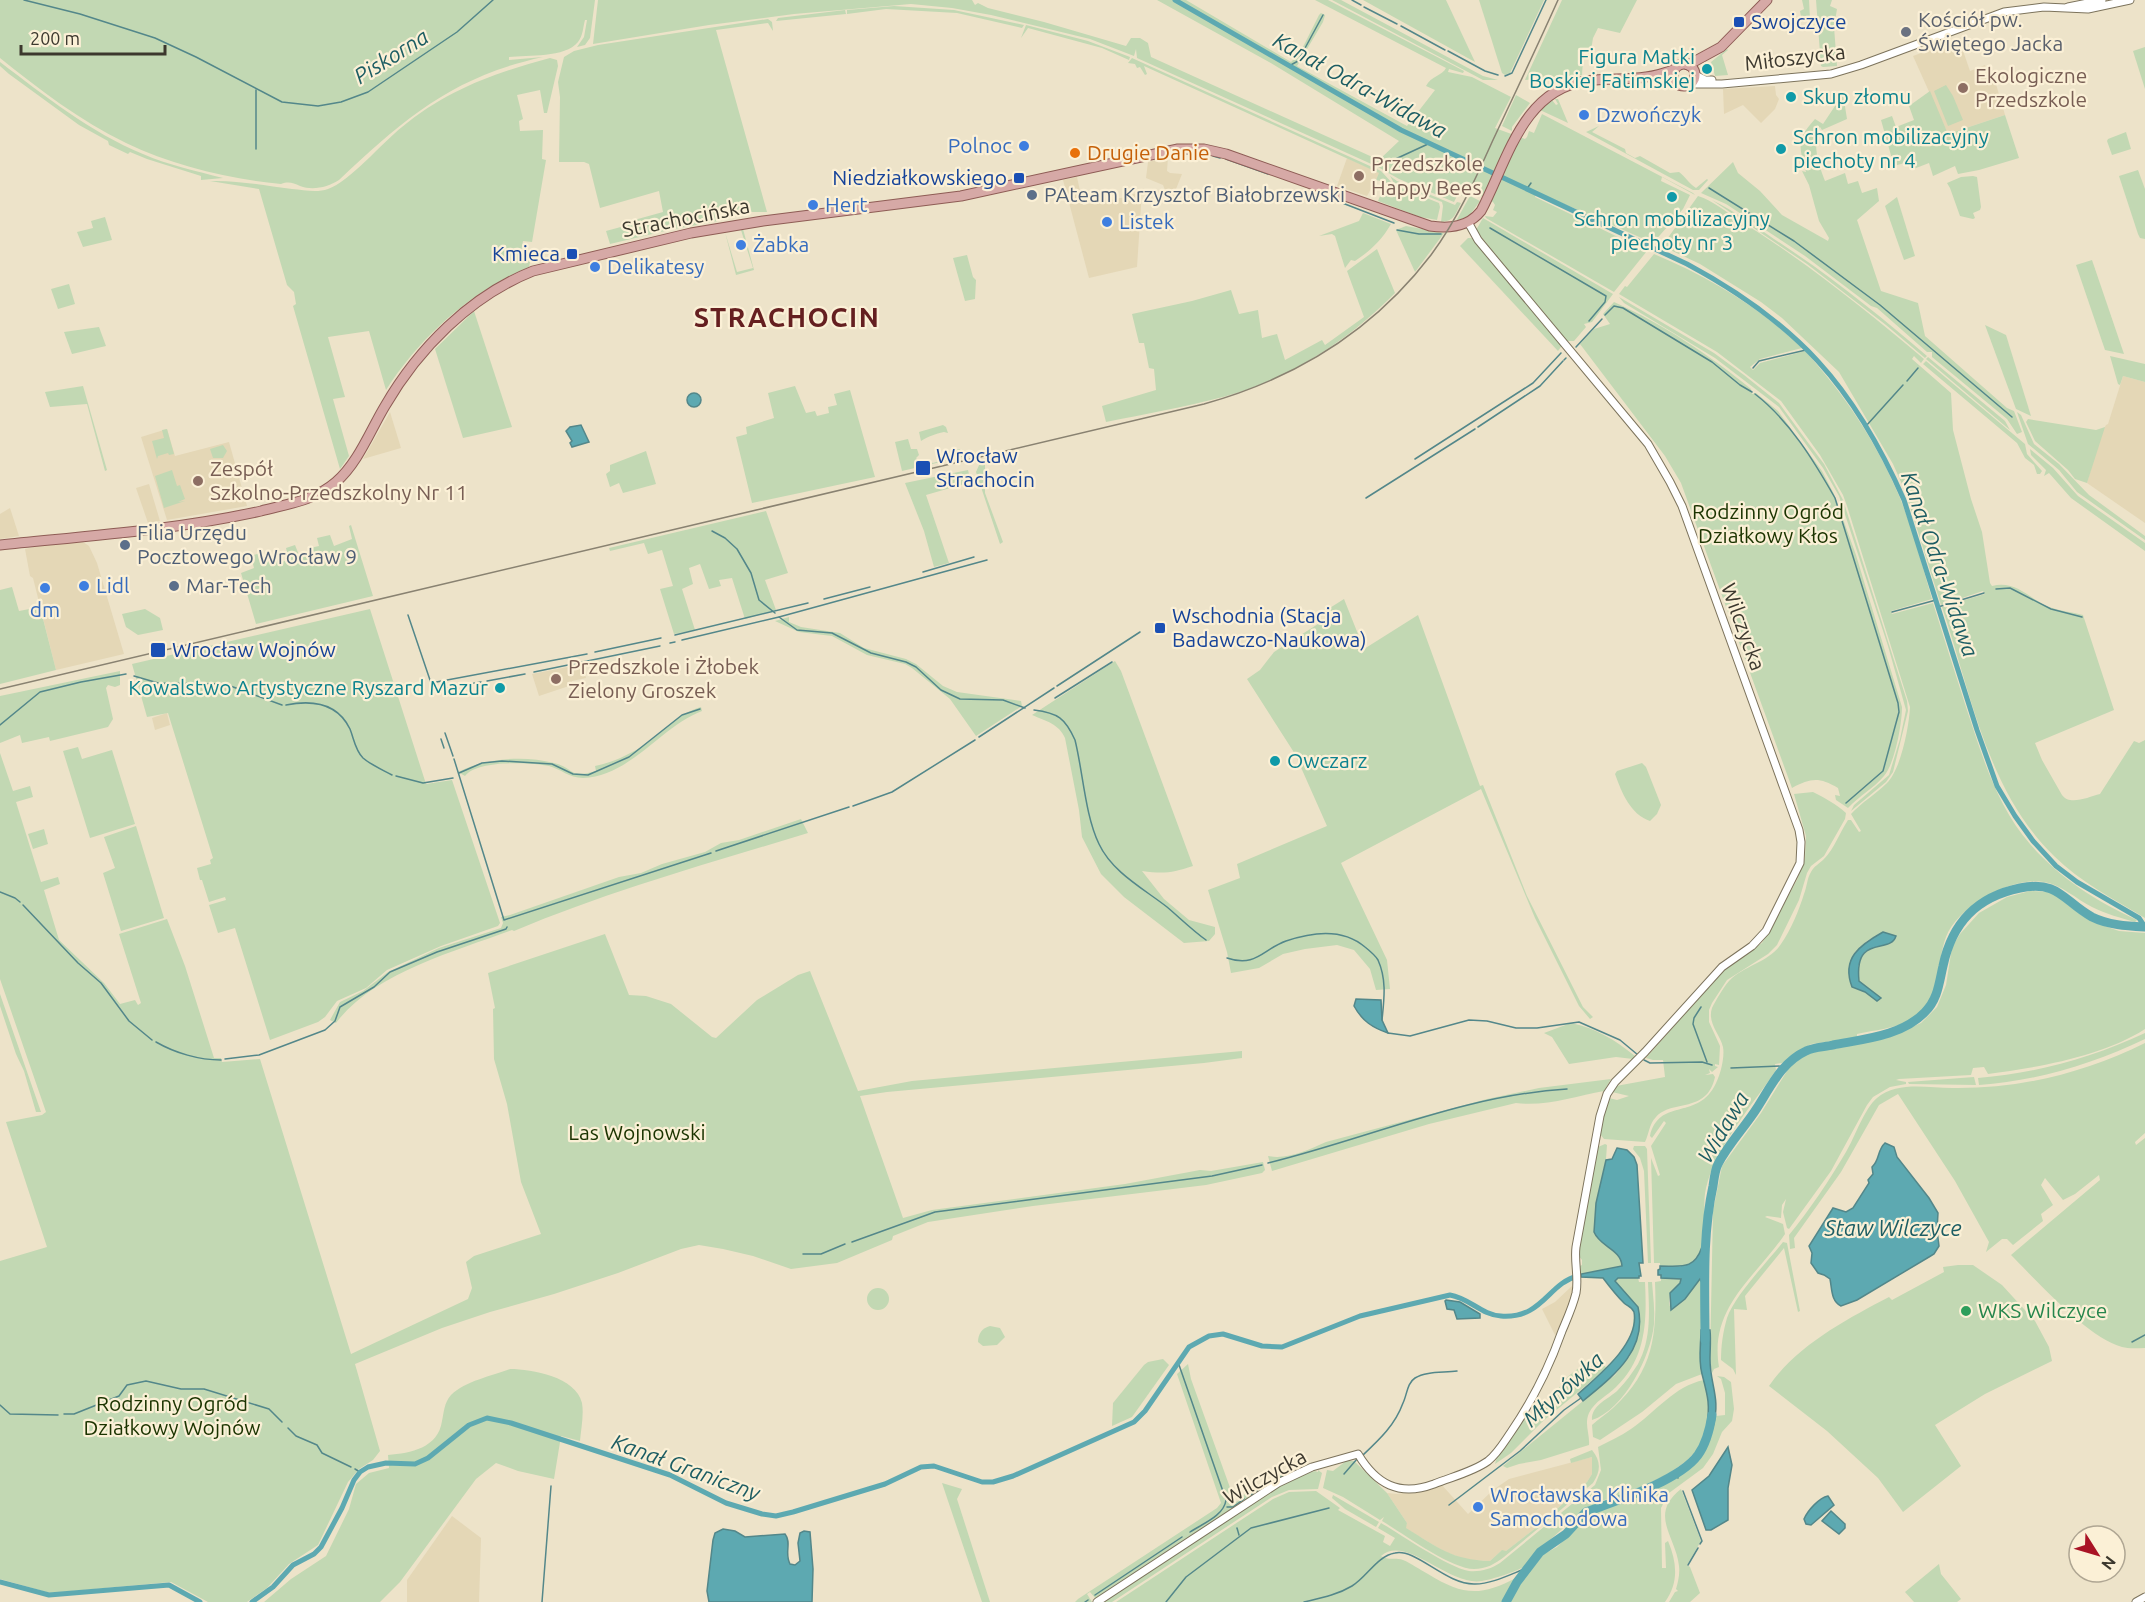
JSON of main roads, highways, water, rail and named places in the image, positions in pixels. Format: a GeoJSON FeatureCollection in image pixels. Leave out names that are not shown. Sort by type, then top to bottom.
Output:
{"type":"FeatureCollection","features":[{"type":"Feature","properties":{"kind":"main road"},"geometry":{"type":"LineString","coordinates":[[1692,74],[1678,65],[1673,75],[1681,85],[1767,0]]}},
{"type":"Feature","properties":{"kind":"main road","name":"Strachocińska"},"geometry":{"type":"LineString","coordinates":[[0,545],[214,521],[298,502],[314,496],[337,481],[351,464],[394,391],[420,356],[449,326],[488,294],[533,271],[657,240],[741,224],[961,196],[1162,151],[1188,148],[1226,153],[1430,226],[1450,227],[1468,222],[1479,214],[1523,124],[1536,107],[1550,95],[1567,86],[1587,81],[1673,75]]}},
{"type":"Feature","properties":{"kind":"water"},"geometry":{"type":"Polygon","coordinates":[[[691,393],[697,393],[701,400],[697,407],[691,407],[687,403],[687,397],[691,393]]]}},
{"type":"Feature","properties":{"kind":"water"},"geometry":{"type":"Polygon","coordinates":[[[581,425],[589,442],[572,447],[570,443],[572,441],[566,431],[570,427],[581,425]]]}},
{"type":"Feature","properties":{"kind":"water"},"geometry":{"type":"Polygon","coordinates":[[[1883,932],[1896,936],[1887,944],[1867,951],[1862,956],[1859,966],[1859,981],[1881,998],[1877,1001],[1865,992],[1852,987],[1849,968],[1851,960],[1860,947],[1883,932]]]}},
{"type":"Feature","properties":{"kind":"water"},"geometry":{"type":"Polygon","coordinates":[[[1356,999],[1381,1000],[1382,1020],[1388,1033],[1364,1020],[1354,1006],[1356,999]]]}},
{"type":"Feature","properties":{"kind":"water","name":"Staw Wilczyce"},"geometry":{"type":"Polygon","coordinates":[[[1885,1143],[1894,1147],[1897,1157],[1938,1213],[1939,1246],[1934,1254],[1857,1300],[1841,1306],[1834,1298],[1830,1279],[1818,1273],[1811,1263],[1812,1253],[1809,1246],[1833,1208],[1846,1212],[1853,1208],[1869,1183],[1868,1180],[1873,1174],[1872,1167],[1885,1143]]]}},
{"type":"Feature","properties":{"kind":"water"},"geometry":{"type":"Polygon","coordinates":[[[1617,1148],[1627,1150],[1634,1157],[1637,1165],[1643,1263],[1639,1263],[1641,1276],[1639,1278],[1618,1278],[1615,1281],[1638,1307],[1640,1323],[1633,1350],[1625,1362],[1583,1401],[1578,1394],[1616,1358],[1631,1335],[1634,1324],[1633,1310],[1621,1300],[1603,1278],[1581,1277],[1581,1274],[1622,1266],[1618,1256],[1594,1232],[1596,1203],[1606,1160],[1612,1159],[1617,1148]]]}},
{"type":"Feature","properties":{"kind":"water"},"geometry":{"type":"Polygon","coordinates":[[[1702,1247],[1702,1283],[1700,1279],[1685,1299],[1671,1310],[1670,1293],[1681,1279],[1661,1278],[1658,1270],[1660,1266],[1681,1266],[1691,1263],[1702,1247]]]}},
{"type":"Feature","properties":{"kind":"water"},"geometry":{"type":"Polygon","coordinates":[[[1446,1300],[1460,1302],[1480,1314],[1480,1318],[1457,1319],[1454,1310],[1447,1309],[1446,1300]]]}},
{"type":"Feature","properties":{"kind":"water"},"geometry":{"type":"Polygon","coordinates":[[[1701,1330],[1710,1330],[1710,1368],[1716,1399],[1713,1427],[1707,1427],[1708,1400],[1700,1363],[1701,1330]]]}},
{"type":"Feature","properties":{"kind":"water"},"geometry":{"type":"Polygon","coordinates":[[[1728,1447],[1732,1465],[1728,1488],[1728,1520],[1711,1530],[1706,1530],[1692,1490],[1709,1476],[1728,1447]]]}},
{"type":"Feature","properties":{"kind":"water"},"geometry":{"type":"Polygon","coordinates":[[[1828,1496],[1834,1505],[1811,1525],[1806,1524],[1804,1519],[1811,1508],[1828,1496]]]}},
{"type":"Feature","properties":{"kind":"water"},"geometry":{"type":"Polygon","coordinates":[[[1831,1511],[1845,1524],[1845,1528],[1839,1534],[1822,1521],[1831,1511]]]}},
{"type":"Feature","properties":{"kind":"water"},"geometry":{"type":"Polygon","coordinates":[[[723,1529],[735,1531],[745,1537],[785,1534],[788,1541],[788,1560],[790,1564],[795,1565],[800,1561],[798,1543],[800,1533],[810,1532],[813,1569],[812,1602],[709,1602],[707,1591],[713,1540],[715,1533],[723,1529]]]}},
{"type":"Feature","properties":{"kind":"waterway","name":"Piskorna"},"geometry":{"type":"LineString","coordinates":[[24,0],[80,14],[155,38],[282,102],[318,106],[341,102],[368,92],[457,32],[493,0]]}},
{"type":"Feature","properties":{"kind":"waterway","name":"Kanał Odra-Widawa"},"geometry":{"type":"LineString","coordinates":[[1175,0],[1401,130],[1687,264],[1726,286],[1791,335],[1818,361],[1864,423],[1904,500],[1997,786],[2033,841],[2056,866],[2077,882],[2139,918],[2145,927]]}},
{"type":"Feature","properties":{"kind":"waterway"},"geometry":{"type":"LineString","coordinates":[[1352,0],[1361,5]]}},
{"type":"Feature","properties":{"kind":"waterway"},"geometry":{"type":"LineString","coordinates":[[1505,76],[1512,73],[1546,0]]}},
{"type":"Feature","properties":{"kind":"waterway"},"geometry":{"type":"LineString","coordinates":[[1364,7],[1397,24]]}},
{"type":"Feature","properties":{"kind":"waterway"},"geometry":{"type":"LineString","coordinates":[[1289,66],[1298,61],[1323,15]]}},
{"type":"Feature","properties":{"kind":"waterway"},"geometry":{"type":"LineString","coordinates":[[1401,26],[1445,50]]}},
{"type":"Feature","properties":{"kind":"waterway"},"geometry":{"type":"LineString","coordinates":[[1448,51],[1485,71],[1498,75]]}},
{"type":"Feature","properties":{"kind":"waterway"},"geometry":{"type":"LineString","coordinates":[[256,90],[256,149]]}},
{"type":"Feature","properties":{"kind":"waterway"},"geometry":{"type":"LineString","coordinates":[[1389,162],[1428,144]]}},
{"type":"Feature","properties":{"kind":"waterway"},"geometry":{"type":"LineString","coordinates":[[1185,154],[1208,154]]}},
{"type":"Feature","properties":{"kind":"waterway"},"geometry":{"type":"LineString","coordinates":[[1213,156],[1220,158]]}},
{"type":"Feature","properties":{"kind":"waterway"},"geometry":{"type":"LineString","coordinates":[[1226,159],[1268,174]]}},
{"type":"Feature","properties":{"kind":"waterway","name":"Kanał Odra-Widawa"},"geometry":{"type":"LineString","coordinates":[[1526,190],[1531,183]]}},
{"type":"Feature","properties":{"kind":"waterway"},"geometry":{"type":"LineString","coordinates":[[1709,188],[1794,241],[1880,305],[2012,417]]}},
{"type":"Feature","properties":{"kind":"waterway"},"geometry":{"type":"LineString","coordinates":[[1332,199],[1394,223]]}},
{"type":"Feature","properties":{"kind":"waterway"},"geometry":{"type":"LineString","coordinates":[[1490,228],[1606,296],[1605,302],[1589,321]]}},
{"type":"Feature","properties":{"kind":"waterway"},"geometry":{"type":"LineString","coordinates":[[1397,230],[1419,234],[1441,234]]}},
{"type":"Feature","properties":{"kind":"waterway"},"geometry":{"type":"LineString","coordinates":[[1605,315],[1614,306],[1623,308],[1712,362],[1752,392]]}},
{"type":"Feature","properties":{"kind":"waterway"},"geometry":{"type":"LineString","coordinates":[[1576,347],[1602,319]]}},
{"type":"Feature","properties":{"kind":"waterway"},"geometry":{"type":"LineString","coordinates":[[1753,368],[1759,361],[1806,350]]}},
{"type":"Feature","properties":{"kind":"waterway"},"geometry":{"type":"LineString","coordinates":[[1415,459],[1533,383],[1561,353]]}},
{"type":"Feature","properties":{"kind":"waterway"},"geometry":{"type":"LineString","coordinates":[[1478,427],[1540,386],[1563,361]]}},
{"type":"Feature","properties":{"kind":"waterway"},"geometry":{"type":"LineString","coordinates":[[1907,381],[1918,368]]}},
{"type":"Feature","properties":{"kind":"waterway"},"geometry":{"type":"LineString","coordinates":[[1866,426],[1903,385]]}},
{"type":"Feature","properties":{"kind":"waterway"},"geometry":{"type":"LineString","coordinates":[[1755,394],[1790,429],[1835,498],[1898,703],[1899,712],[1883,771],[1846,803]]}},
{"type":"Feature","properties":{"kind":"waterway"},"geometry":{"type":"LineString","coordinates":[[1366,498],[1475,429]]}},
{"type":"Feature","properties":{"kind":"waterway"},"geometry":{"type":"LineString","coordinates":[[712,531],[725,538],[737,549],[751,573],[759,600],[775,613]]}},
{"type":"Feature","properties":{"kind":"waterway"},"geometry":{"type":"LineString","coordinates":[[923,572],[974,557]]}},
{"type":"Feature","properties":{"kind":"waterway"},"geometry":{"type":"LineString","coordinates":[[682,640],[779,617],[987,560]]}},
{"type":"Feature","properties":{"kind":"waterway"},"geometry":{"type":"LineString","coordinates":[[824,599],[870,587]]}},
{"type":"Feature","properties":{"kind":"waterway"},"geometry":{"type":"LineString","coordinates":[[1996,589],[2010,588],[2051,609],[2082,617]]}},
{"type":"Feature","properties":{"kind":"waterway"},"geometry":{"type":"LineString","coordinates":[[1938,607],[1984,593]]}},
{"type":"Feature","properties":{"kind":"waterway"},"geometry":{"type":"LineString","coordinates":[[1892,612],[1936,600]]}},
{"type":"Feature","properties":{"kind":"waterway"},"geometry":{"type":"LineString","coordinates":[[675,635],[808,603]]}},
{"type":"Feature","properties":{"kind":"waterway"},"geometry":{"type":"LineString","coordinates":[[408,615],[431,683],[587,654]]}},
{"type":"Feature","properties":{"kind":"waterway"},"geometry":{"type":"LineString","coordinates":[[779,617],[797,630],[832,633],[871,653],[906,662],[916,667],[941,690],[960,699],[1003,700],[1025,708]]}},
{"type":"Feature","properties":{"kind":"waterway"},"geometry":{"type":"LineString","coordinates":[[1057,686],[1140,632]]}},
{"type":"Feature","properties":{"kind":"waterway"},"geometry":{"type":"LineString","coordinates":[[595,652],[661,638]]}},
{"type":"Feature","properties":{"kind":"waterway"},"geometry":{"type":"LineString","coordinates":[[670,643],[675,642]]}},
{"type":"Feature","properties":{"kind":"waterway"},"geometry":{"type":"LineString","coordinates":[[534,672],[660,646]]}},
{"type":"Feature","properties":{"kind":"waterway"},"geometry":{"type":"LineString","coordinates":[[1055,698],[1112,662]]}},
{"type":"Feature","properties":{"kind":"waterway"},"geometry":{"type":"LineString","coordinates":[[0,725],[40,692],[126,674]]}},
{"type":"Feature","properties":{"kind":"waterway"},"geometry":{"type":"LineString","coordinates":[[487,681],[525,674]]}},
{"type":"Feature","properties":{"kind":"waterway"},"geometry":{"type":"LineString","coordinates":[[134,676],[158,683],[225,684],[282,705]]}},
{"type":"Feature","properties":{"kind":"waterway"},"geometry":{"type":"LineString","coordinates":[[433,690],[481,682]]}},
{"type":"Feature","properties":{"kind":"waterway"},"geometry":{"type":"LineString","coordinates":[[979,737],[1054,688]]}},
{"type":"Feature","properties":{"kind":"waterway"},"geometry":{"type":"LineString","coordinates":[[286,705],[314,703],[331,708],[345,720],[360,755],[392,775]]}},
{"type":"Feature","properties":{"kind":"waterway"},"geometry":{"type":"LineString","coordinates":[[459,773],[482,763],[502,761],[552,764],[573,774],[588,775],[629,757],[682,715],[700,709]]}},
{"type":"Feature","properties":{"kind":"waterway"},"geometry":{"type":"LineString","coordinates":[[1034,710],[1060,718],[1075,740],[1090,820],[1105,854],[1129,879],[1206,940]]}},
{"type":"Feature","properties":{"kind":"waterway"},"geometry":{"type":"LineString","coordinates":[[445,733],[453,756]]}},
{"type":"Feature","properties":{"kind":"waterway"},"geometry":{"type":"LineString","coordinates":[[441,739],[444,748]]}},
{"type":"Feature","properties":{"kind":"waterway"},"geometry":{"type":"LineString","coordinates":[[853,806],[892,792],[975,740]]}},
{"type":"Feature","properties":{"kind":"waterway"},"geometry":{"type":"LineString","coordinates":[[454,759],[504,920],[711,853]]}},
{"type":"Feature","properties":{"kind":"waterway"},"geometry":{"type":"LineString","coordinates":[[396,776],[423,783],[453,778]]}},
{"type":"Feature","properties":{"kind":"waterway"},"geometry":{"type":"LineString","coordinates":[[716,851],[849,807]]}},
{"type":"Feature","properties":{"kind":"waterway","name":"Widawa"},"geometry":{"type":"LineString","coordinates":[[1705,1340],[1707,1224],[1716,1169],[1772,1083],[1790,1061],[1809,1050],[1882,1035],[1916,1020],[1929,1007],[1935,996],[1947,951],[1960,925],[1979,905],[2004,892],[2033,886],[2044,887],[2052,889],[2098,920],[2118,925],[2145,927]]}},
{"type":"Feature","properties":{"kind":"waterway"},"geometry":{"type":"LineString","coordinates":[[0,892],[20,902]]}},
{"type":"Feature","properties":{"kind":"waterway"},"geometry":{"type":"LineString","coordinates":[[23,905],[78,963],[101,983],[129,1021],[152,1040]]}},
{"type":"Feature","properties":{"kind":"waterway"},"geometry":{"type":"LineString","coordinates":[[225,1059],[259,1055],[325,1030],[335,1021],[340,1007],[374,987],[390,972],[507,927]]}},
{"type":"Feature","properties":{"kind":"waterway"},"geometry":{"type":"LineString","coordinates":[[1227,958],[1245,961],[1252,959],[1278,944],[1306,935],[1337,934],[1347,937],[1365,947],[1378,960],[1384,982],[1382,1020]]}},
{"type":"Feature","properties":{"kind":"waterway"},"geometry":{"type":"LineString","coordinates":[[1701,1007],[1693,1024],[1707,1062]]}},
{"type":"Feature","properties":{"kind":"waterway"},"geometry":{"type":"LineString","coordinates":[[1388,1033],[1410,1036],[1469,1020],[1487,1021],[1516,1028],[1537,1028],[1579,1022],[1620,1040],[1638,1055]]}},
{"type":"Feature","properties":{"kind":"waterway"},"geometry":{"type":"LineString","coordinates":[[156,1042],[187,1055],[221,1060]]}},
{"type":"Feature","properties":{"kind":"waterway"},"geometry":{"type":"LineString","coordinates":[[1644,1060],[1650,1063],[1702,1062],[1712,1065]]}},
{"type":"Feature","properties":{"kind":"waterway"},"geometry":{"type":"LineString","coordinates":[[1731,1068],[1783,1066]]}},
{"type":"Feature","properties":{"kind":"waterway"},"geometry":{"type":"LineString","coordinates":[[1268,1163],[1453,1109],[1529,1093],[1567,1089]]}},
{"type":"Feature","properties":{"kind":"waterway"},"geometry":{"type":"LineString","coordinates":[[852,1242],[935,1212],[1212,1176],[1262,1165]]}},
{"type":"Feature","properties":{"kind":"waterway"},"geometry":{"type":"LineString","coordinates":[[803,1254],[821,1254],[845,1244]]}},
{"type":"Feature","properties":{"kind":"waterway","name":"Kanał Graniczny"},"geometry":{"type":"LineString","coordinates":[[1702,1271],[1706,1267]]}},
{"type":"Feature","properties":{"kind":"waterway","name":"Kanał Graniczny"},"geometry":{"type":"LineString","coordinates":[[252,1602],[273,1587],[293,1565],[314,1554],[321,1547],[360,1472],[368,1467],[386,1463],[415,1464],[428,1458],[469,1425],[487,1418],[511,1423],[670,1475],[726,1503],[776,1516],[885,1484],[921,1467],[934,1466],[982,1482],[993,1482],[1013,1476],[1134,1422],[1145,1411],[1189,1347],[1209,1336],[1223,1334],[1262,1346],[1282,1347],[1360,1316],[1450,1295],[1494,1315],[1515,1315],[1536,1307],[1559,1286],[1578,1276]]}},
{"type":"Feature","properties":{"kind":"waterway"},"geometry":{"type":"LineString","coordinates":[[2132,1342],[2145,1335]]}},
{"type":"Feature","properties":{"kind":"waterway"},"geometry":{"type":"LineString","coordinates":[[1178,1362],[1226,1500],[1217,1515],[1190,1532]]}},
{"type":"Feature","properties":{"kind":"waterway"},"geometry":{"type":"LineString","coordinates":[[1363,1455],[1396,1418],[1412,1380],[1424,1374],[1457,1371]]}},
{"type":"Feature","properties":{"kind":"waterway"},"geometry":{"type":"LineString","coordinates":[[64,1414],[74,1414],[119,1396],[127,1385],[146,1381],[181,1389],[204,1389],[269,1409],[282,1422]]}},
{"type":"Feature","properties":{"kind":"waterway","name":"Młynówka"},"geometry":{"type":"LineString","coordinates":[[1449,1505],[1520,1451],[1564,1410],[1581,1398]]}},
{"type":"Feature","properties":{"kind":"waterway"},"geometry":{"type":"LineString","coordinates":[[0,1405],[10,1414],[58,1415]]}},
{"type":"Feature","properties":{"kind":"waterway","name":"Widawa"},"geometry":{"type":"LineString","coordinates":[[1506,1602],[1517,1582],[1540,1552],[1566,1534],[1586,1512],[1662,1482],[1689,1464],[1703,1446],[1712,1415]]}},
{"type":"Feature","properties":{"kind":"waterway"},"geometry":{"type":"LineString","coordinates":[[288,1428],[296,1436],[317,1445],[322,1453],[351,1467]]}},
{"type":"Feature","properties":{"kind":"waterway"},"geometry":{"type":"LineString","coordinates":[[1344,1474],[1357,1459]]}},
{"type":"Feature","properties":{"kind":"waterway","name":"Kanał Graniczny"},"geometry":{"type":"LineString","coordinates":[[355,1469],[360,1472]]}},
{"type":"Feature","properties":{"kind":"waterway"},"geometry":{"type":"LineString","coordinates":[[1251,1495],[1288,1473]]}},
{"type":"Feature","properties":{"kind":"waterway","name":"Widawa"},"geometry":{"type":"LineString","coordinates":[[1675,1473],[1678,1478]]}},
{"type":"Feature","properties":{"kind":"waterway"},"geometry":{"type":"LineString","coordinates":[[542,1602],[551,1486]]}},
{"type":"Feature","properties":{"kind":"waterway"},"geometry":{"type":"LineString","coordinates":[[1683,1491],[1702,1541],[1700,1544]]}},
{"type":"Feature","properties":{"kind":"waterway"},"geometry":{"type":"LineString","coordinates":[[1227,1507],[1233,1507],[1244,1499]]}},
{"type":"Feature","properties":{"kind":"waterway"},"geometry":{"type":"LineString","coordinates":[[1166,1602],[1186,1577],[1251,1528],[1329,1508]]}},
{"type":"Feature","properties":{"kind":"waterway"},"geometry":{"type":"LineString","coordinates":[[1237,1528],[1239,1535]]}},
{"type":"Feature","properties":{"kind":"waterway"},"geometry":{"type":"LineString","coordinates":[[1095,1595],[1182,1537]]}},
{"type":"Feature","properties":{"kind":"waterway"},"geometry":{"type":"LineString","coordinates":[[1688,1565],[1698,1548]]}},
{"type":"Feature","properties":{"kind":"waterway"},"geometry":{"type":"LineString","coordinates":[[1304,1602],[1346,1589],[1357,1582],[1377,1562],[1395,1553],[1412,1556],[1464,1583],[1481,1584],[1495,1581],[1527,1568]]}},
{"type":"Feature","properties":{"kind":"waterway","name":"Kanał Graniczny"},"geometry":{"type":"LineString","coordinates":[[0,1582],[49,1595],[169,1585],[200,1602]]}},
{"type":"Feature","properties":{"kind":"railway"},"geometry":{"type":"LineString","coordinates":[[0,689],[1204,404],[1269,381],[1330,349],[1357,329],[1384,307],[1431,255],[1449,228],[1472,185],[1558,0]]}},
{"type":"Feature","properties":{"kind":"place","name":"Swojczyce"},"geometry":{"type":"Point","coordinates":[1739,22]}},
{"type":"Feature","properties":{"kind":"place","name":"Kościół pw. Świętego Jacka"},"geometry":{"type":"Point","coordinates":[1906,32]}},
{"type":"Feature","properties":{"kind":"place","name":"Figura Matki Boskiej Fatimskiej"},"geometry":{"type":"Point","coordinates":[1707,69]}},
{"type":"Feature","properties":{"kind":"place","name":"Ekologiczne Przedszkole"},"geometry":{"type":"Point","coordinates":[1963,88]}},
{"type":"Feature","properties":{"kind":"place","name":"Skup złomu"},"geometry":{"type":"Point","coordinates":[1791,97]}},
{"type":"Feature","properties":{"kind":"place","name":"Dzwończyk"},"geometry":{"type":"Point","coordinates":[1584,115]}},
{"type":"Feature","properties":{"kind":"place","name":"Polnoc"},"geometry":{"type":"Point","coordinates":[1024,146]}},
{"type":"Feature","properties":{"kind":"place","name":"Schron mobilizacyjny piechoty nr 4"},"geometry":{"type":"Point","coordinates":[1781,149]}},
{"type":"Feature","properties":{"kind":"place","name":"Drugie Danie"},"geometry":{"type":"Point","coordinates":[1075,153]}},
{"type":"Feature","properties":{"kind":"place","name":"Przedszkole Happy Bees"},"geometry":{"type":"Point","coordinates":[1359,176]}},
{"type":"Feature","properties":{"kind":"place","name":"Niedziałkowskiego"},"geometry":{"type":"Point","coordinates":[1019,178]}},
{"type":"Feature","properties":{"kind":"place","name":"PAteam Krzysztof Białobrzewski"},"geometry":{"type":"Point","coordinates":[1032,195]}},
{"type":"Feature","properties":{"kind":"place","name":"Schron mobilizacyjny piechoty nr 3"},"geometry":{"type":"Point","coordinates":[1672,197]}},
{"type":"Feature","properties":{"kind":"place","name":"Hert"},"geometry":{"type":"Point","coordinates":[813,205]}},
{"type":"Feature","properties":{"kind":"place","name":"Listek"},"geometry":{"type":"Point","coordinates":[1107,222]}},
{"type":"Feature","properties":{"kind":"place","name":"Żabka"},"geometry":{"type":"Point","coordinates":[741,245]}},
{"type":"Feature","properties":{"kind":"place","name":"Kmieca"},"geometry":{"type":"Point","coordinates":[572,254]}},
{"type":"Feature","properties":{"kind":"place","name":"Delikatesy"},"geometry":{"type":"Point","coordinates":[595,267]}},
{"type":"Feature","properties":{"kind":"place","name":"Wrocław Strachocin"},"geometry":{"type":"Point","coordinates":[923,468]}},
{"type":"Feature","properties":{"kind":"place","name":"Zespół Szkolno-Przedszkolny Nr 11"},"geometry":{"type":"Point","coordinates":[198,481]}},
{"type":"Feature","properties":{"kind":"place","name":"Filia Urzędu Pocztowego Wrocław 9"},"geometry":{"type":"Point","coordinates":[125,545]}},
{"type":"Feature","properties":{"kind":"place","name":"Lidl"},"geometry":{"type":"Point","coordinates":[84,586]}},
{"type":"Feature","properties":{"kind":"place","name":"Mar-Tech"},"geometry":{"type":"Point","coordinates":[174,586]}},
{"type":"Feature","properties":{"kind":"place","name":"dm"},"geometry":{"type":"Point","coordinates":[45,588]}},
{"type":"Feature","properties":{"kind":"place","name":"Wschodnia (Stacja Badawczo-Naukowa)"},"geometry":{"type":"Point","coordinates":[1160,628]}},
{"type":"Feature","properties":{"kind":"place","name":"Wrocław Wojnów"},"geometry":{"type":"Point","coordinates":[158,650]}},
{"type":"Feature","properties":{"kind":"place","name":"Przedszkole i Żłobek Zielony Groszek"},"geometry":{"type":"Point","coordinates":[556,679]}},
{"type":"Feature","properties":{"kind":"place","name":"Kowalstwo Artystyczne Ryszard Mazur"},"geometry":{"type":"Point","coordinates":[500,688]}},
{"type":"Feature","properties":{"kind":"place","name":"Owczarz"},"geometry":{"type":"Point","coordinates":[1275,761]}},
{"type":"Feature","properties":{"kind":"place","name":"WKS Wilczyce"},"geometry":{"type":"Point","coordinates":[1966,1311]}},
{"type":"Feature","properties":{"kind":"place","name":"Wrocławska Klinika Samochodowa"},"geometry":{"type":"Point","coordinates":[1478,1507]}},
{"type":"Feature","properties":{"kind":"district","name":"STRACHOCIN"},"geometry":{"type":"Point","coordinates":[787,318]}},
{"type":"Feature","properties":{"kind":"park label","name":"Rodzinny Ogród Działkowy Kłos"},"geometry":{"type":"Point","coordinates":[1768,524]}},
{"type":"Feature","properties":{"kind":"park label","name":"Las Wojnowski"},"geometry":{"type":"Point","coordinates":[637,1133]}},
{"type":"Feature","properties":{"kind":"park label","name":"Rodzinny Ogród Działkowy Wojnów"},"geometry":{"type":"Point","coordinates":[172,1416]}}]}
